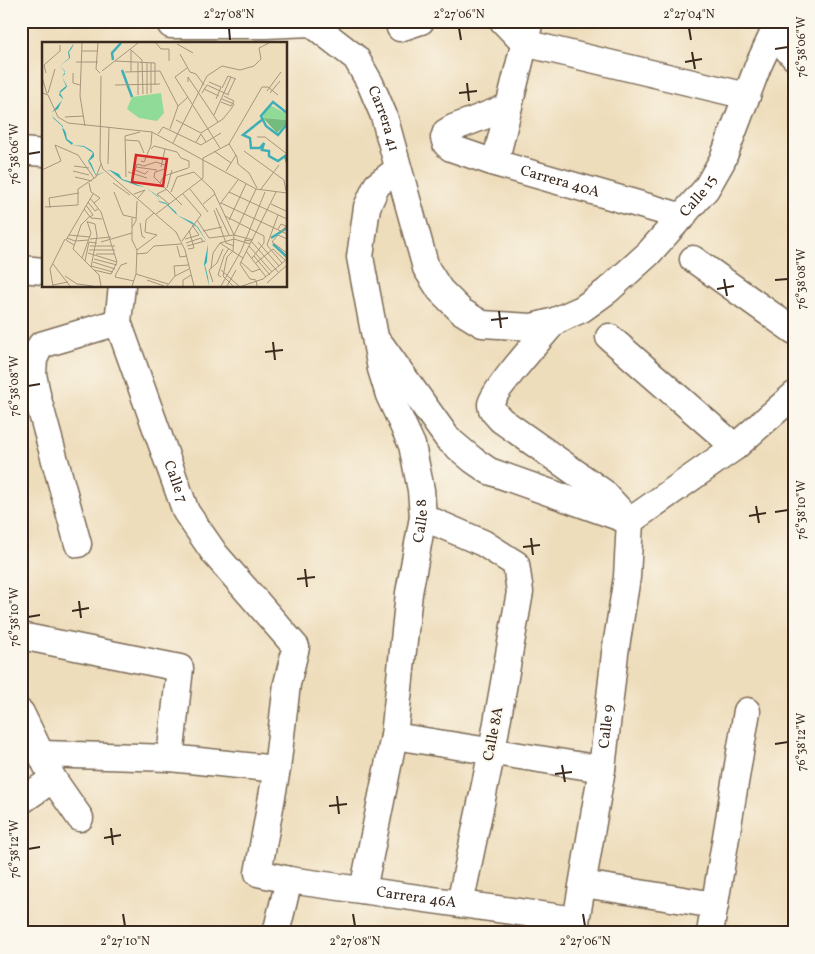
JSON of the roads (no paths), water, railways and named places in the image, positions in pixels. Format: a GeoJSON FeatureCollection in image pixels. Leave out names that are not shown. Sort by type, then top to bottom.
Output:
{"type":"FeatureCollection","features":[{"type":"Feature","properties":{"kind":"street"},"geometry":{"type":"LineString","coordinates":[[503,21],[527,32],[747,96]]}},
{"type":"Feature","properties":{"kind":"street","name":"Carrera 41"},"geometry":{"type":"LineString","coordinates":[[169,30],[234,35],[312,22],[356,58],[384,116],[426,268],[440,290],[461,312],[482,324],[511,326]]}},
{"type":"Feature","properties":{"kind":"street"},"geometry":{"type":"LineString","coordinates":[[776,27],[794,57]]}},
{"type":"Feature","properties":{"kind":"street","name":"Calle 15"},"geometry":{"type":"LineString","coordinates":[[511,326],[532,327],[555,321],[582,309],[607,291],[648,254],[683,217],[706,190],[722,161],[758,66],[776,27]]}},
{"type":"Feature","properties":{"kind":"street"},"geometry":{"type":"LineString","coordinates":[[495,162],[527,32]]}},
{"type":"Feature","properties":{"kind":"street","name":"Carrera 40A"},"geometry":{"type":"LineString","coordinates":[[508,106],[452,128],[446,132],[444,138],[446,144],[451,148],[495,162],[683,217]]}},
{"type":"Feature","properties":{"kind":"street"},"geometry":{"type":"LineString","coordinates":[[21,151],[42,153]]}},
{"type":"Feature","properties":{"kind":"street","name":"Calle 8"},"geometry":{"type":"LineString","coordinates":[[363,890],[394,736],[409,593],[424,517],[412,445],[389,395],[381,369],[360,257],[367,207],[377,185],[398,170]]}},
{"type":"Feature","properties":{"kind":"street"},"geometry":{"type":"LineString","coordinates":[[692,258],[794,331]]}},
{"type":"Feature","properties":{"kind":"street"},"geometry":{"type":"LineString","coordinates":[[21,269],[42,271]]}},
{"type":"Feature","properties":{"kind":"street","name":"Calle 7"},"geometry":{"type":"LineString","coordinates":[[122,288],[118,322],[186,512],[214,554],[296,647],[288,684],[277,769]]}},
{"type":"Feature","properties":{"kind":"street","name":"Calle 15"},"geometry":{"type":"LineString","coordinates":[[555,321],[507,378],[492,400],[493,412],[501,420],[603,492],[630,521]]}},
{"type":"Feature","properties":{"kind":"street"},"geometry":{"type":"LineString","coordinates":[[78,544],[38,399],[33,374],[34,359],[41,346],[118,322]]}},
{"type":"Feature","properties":{"kind":"street"},"geometry":{"type":"LineString","coordinates":[[375,337],[448,439],[473,460],[489,471],[630,521],[735,447],[794,395]]}},
{"type":"Feature","properties":{"kind":"street"},"geometry":{"type":"LineString","coordinates":[[610,337],[735,447]]}},
{"type":"Feature","properties":{"kind":"street","name":"Calle 8A"},"geometry":{"type":"LineString","coordinates":[[424,517],[483,542],[516,564],[520,592],[492,751],[460,904]]}},
{"type":"Feature","properties":{"kind":"street","name":"Calle 9"},"geometry":{"type":"LineString","coordinates":[[575,927],[602,769],[615,653],[627,576],[630,521]]}},
{"type":"Feature","properties":{"kind":"street"},"geometry":{"type":"LineString","coordinates":[[21,636],[180,668],[170,758]]}},
{"type":"Feature","properties":{"kind":"street"},"geometry":{"type":"LineString","coordinates":[[710,933],[746,711]]}},
{"type":"Feature","properties":{"kind":"street"},"geometry":{"type":"LineString","coordinates":[[21,712],[53,779],[80,818]]}},
{"type":"Feature","properties":{"kind":"street"},"geometry":{"type":"LineString","coordinates":[[394,736],[602,769]]}},
{"type":"Feature","properties":{"kind":"street"},"geometry":{"type":"LineString","coordinates":[[42,754],[170,758],[277,769]]}},
{"type":"Feature","properties":{"kind":"street","name":"Carrera 46A"},"geometry":{"type":"LineString","coordinates":[[277,769],[258,873],[289,880],[460,904],[575,927]]}},
{"type":"Feature","properties":{"kind":"street"},"geometry":{"type":"LineString","coordinates":[[21,801],[53,779]]}},
{"type":"Feature","properties":{"kind":"street"},"geometry":{"type":"LineString","coordinates":[[276,933],[289,880]]}},
{"type":"Feature","properties":{"kind":"street"},"geometry":{"type":"LineString","coordinates":[[583,884],[715,905]]}}]}
